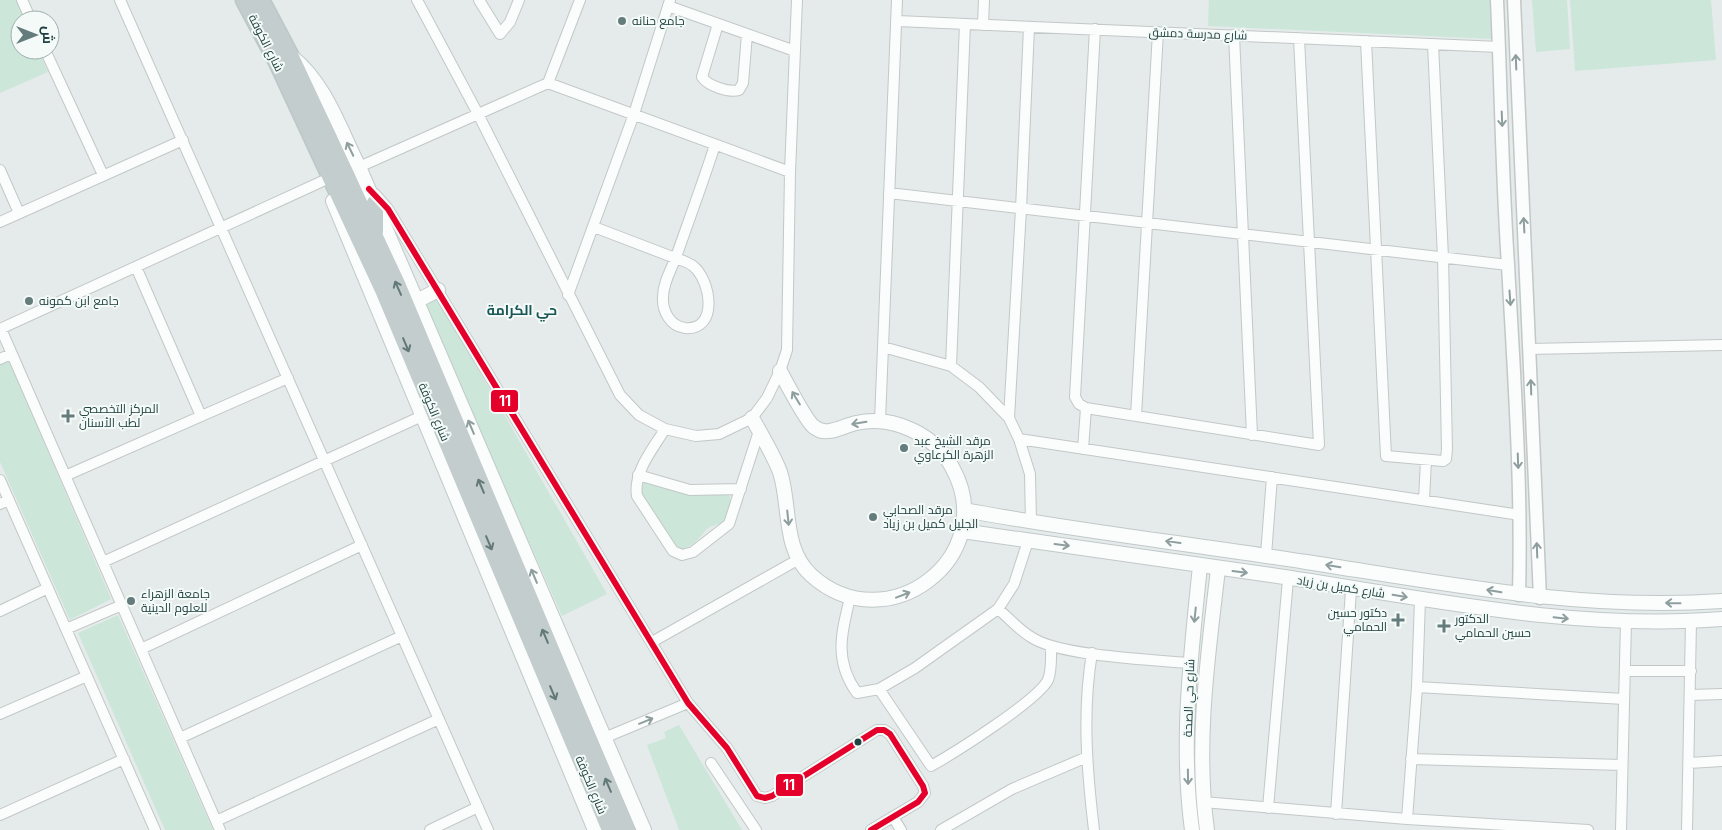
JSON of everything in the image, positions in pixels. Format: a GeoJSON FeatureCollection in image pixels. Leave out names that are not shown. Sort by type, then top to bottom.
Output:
{"type":"FeatureCollection","features":[{"type":"Feature","properties":{"kind":"highway","name":"شارع الكوفة"},"geometry":{"type":"LineString","coordinates":[[244,0],[284,59],[398,286],[477,511],[627,830]]}},
{"type":"Feature","properties":{"kind":"highway","name":"شارع الكوفة"},"geometry":{"type":"LineString","coordinates":[[261,0],[284,59],[477,511],[610,830]]}},
{"type":"Feature","properties":{"kind":"highway"},"geometry":{"type":"LineString","coordinates":[[372,196],[374,236]]}},
{"type":"Feature","properties":{"kind":"highway"},"geometry":{"type":"LineString","coordinates":[[380,314],[383,290]]}},
{"type":"Feature","properties":{"kind":"highway"},"geometry":{"type":"LineString","coordinates":[[477,511],[510,520]]}},
{"type":"Feature","properties":{"kind":"main road"},"geometry":{"type":"LineString","coordinates":[[595,830],[477,511],[422,416],[325,180],[282,91],[284,59],[307,70],[320,88],[359,167],[644,830]]}},
{"type":"Feature","properties":{"kind":"main road"},"geometry":{"type":"LineString","coordinates":[[417,300],[438,290]]}},
{"type":"Feature","properties":{"kind":"main road"},"geometry":{"type":"LineString","coordinates":[[752,418],[779,470],[784,488],[789,530],[799,559],[810,574],[828,588],[850,598],[874,601],[890,599],[920,588],[939,573],[948,560],[962,531],[964,510],[958,481],[952,467],[939,449],[922,435],[902,425],[880,421],[856,423],[833,430],[822,431],[812,426],[780,371]]}},
{"type":"Feature","properties":{"kind":"main road","name":"شارع كميل بن زياد"},"geometry":{"type":"LineString","coordinates":[[964,510],[1031,522],[1540,598],[1691,603],[1722,601]]}},
{"type":"Feature","properties":{"kind":"main road","name":"شارع كميل بن زياد"},"geometry":{"type":"LineString","coordinates":[[962,531],[1288,578],[1351,590],[1547,616],[1601,620],[1691,622],[1722,619]]}},
{"type":"Feature","properties":{"kind":"main road"},"geometry":{"type":"LineString","coordinates":[[1116,552],[1122,551],[1126,546],[1126,541],[1121,535]]}},
{"type":"Feature","properties":{"kind":"main road"},"geometry":{"type":"LineString","coordinates":[[1147,557],[1144,553],[1144,544],[1152,539]]}},
{"type":"Feature","properties":{"kind":"main road","name":"شارع حي الصحة"},"geometry":{"type":"LineString","coordinates":[[1192,830],[1189,807],[1187,711],[1200,566]]}},
{"type":"Feature","properties":{"kind":"main road","name":"شارع حي الصحة"},"geometry":{"type":"LineString","coordinates":[[1207,830],[1203,802],[1203,716],[1218,569]]}},
{"type":"Feature","properties":{"kind":"main road"},"geometry":{"type":"LineString","coordinates":[[1601,600],[1603,608],[1601,620]]}},
{"type":"Feature","properties":{"kind":"main road"},"geometry":{"type":"LineString","coordinates":[[1633,621],[1641,602]]}},
{"type":"Feature","properties":{"kind":"main road"},"geometry":{"type":"LineString","coordinates":[[1188,687],[1193,695],[1200,695],[1205,690]]}},
{"type":"Feature","properties":{"kind":"main road"},"geometry":{"type":"LineString","coordinates":[[1187,711],[1197,707],[1203,716]]}},
{"type":"Feature","properties":{"kind":"street"},"geometry":{"type":"LineString","coordinates":[[120,0],[488,830]]}},
{"type":"Feature","properties":{"kind":"street"},"geometry":{"type":"LineString","coordinates":[[417,0],[477,112],[620,395],[639,415],[665,429],[696,436],[719,434],[752,418],[767,398],[780,371],[787,350],[790,172],[797,0]]}},
{"type":"Feature","properties":{"kind":"street"},"geometry":{"type":"LineString","coordinates":[[479,0],[500,34],[510,22],[518,0]]}},
{"type":"Feature","properties":{"kind":"street"},"geometry":{"type":"LineString","coordinates":[[548,83],[580,0]]}},
{"type":"Feature","properties":{"kind":"street"},"geometry":{"type":"LineString","coordinates":[[880,421],[898,0]]}},
{"type":"Feature","properties":{"kind":"street"},"geometry":{"type":"LineString","coordinates":[[983,25],[984,0]]}},
{"type":"Feature","properties":{"kind":"street"},"geometry":{"type":"LineString","coordinates":[[1497,0],[1508,265],[1514,350],[1520,515],[1519,595]]}},
{"type":"Feature","properties":{"kind":"street"},"geometry":{"type":"LineString","coordinates":[[1514,0],[1540,598]]}},
{"type":"Feature","properties":{"kind":"street"},"geometry":{"type":"LineString","coordinates":[[568,295],[634,114],[669,3],[718,24],[795,51]]}},
{"type":"Feature","properties":{"kind":"street","name":"شارع مدرسة دمشق"},"geometry":{"type":"LineString","coordinates":[[897,21],[1499,47]]}},
{"type":"Feature","properties":{"kind":"street"},"geometry":{"type":"LineString","coordinates":[[718,24],[702,77],[705,82],[733,92],[739,90],[743,83],[748,34]]}},
{"type":"Feature","properties":{"kind":"street"},"geometry":{"type":"LineString","coordinates":[[951,366],[965,24]]}},
{"type":"Feature","properties":{"kind":"street"},"geometry":{"type":"LineString","coordinates":[[1009,418],[1029,26]]}},
{"type":"Feature","properties":{"kind":"street"},"geometry":{"type":"LineString","coordinates":[[1095,29],[1075,397],[1079,404],[1086,408],[1319,445],[1299,38]]}},
{"type":"Feature","properties":{"kind":"street"},"geometry":{"type":"LineString","coordinates":[[1136,416],[1158,32]]}},
{"type":"Feature","properties":{"kind":"street"},"geometry":{"type":"LineString","coordinates":[[1234,36],[1252,435]]}},
{"type":"Feature","properties":{"kind":"street"},"geometry":{"type":"LineString","coordinates":[[1366,41],[1386,456],[1443,461],[1447,455],[1434,44]]}},
{"type":"Feature","properties":{"kind":"street"},"geometry":{"type":"LineString","coordinates":[[50,60],[103,176]]}},
{"type":"Feature","properties":{"kind":"street"},"geometry":{"type":"LineString","coordinates":[[359,167],[477,112],[548,83],[790,172]]}},
{"type":"Feature","properties":{"kind":"street"},"geometry":{"type":"LineString","coordinates":[[0,222],[183,140]]}},
{"type":"Feature","properties":{"kind":"street"},"geometry":{"type":"LineString","coordinates":[[594,227],[676,258],[688,263],[697,270],[708,292],[708,312],[704,319],[692,327],[678,326],[672,322],[663,304],[664,288],[676,258],[715,145]]}},
{"type":"Feature","properties":{"kind":"street"},"geometry":{"type":"LineString","coordinates":[[0,170],[19,213]]}},
{"type":"Feature","properties":{"kind":"street"},"geometry":{"type":"LineString","coordinates":[[325,180],[0,329],[218,825],[439,719]]}},
{"type":"Feature","properties":{"kind":"street"},"geometry":{"type":"LineString","coordinates":[[889,193],[1508,265]]}},
{"type":"Feature","properties":{"kind":"street"},"geometry":{"type":"LineString","coordinates":[[372,196],[388,209],[688,704],[726,748],[754,793],[765,798],[772,796],[874,731],[880,729],[887,731],[924,790],[922,800],[871,830]]}},
{"type":"Feature","properties":{"kind":"street"},"geometry":{"type":"LineString","coordinates":[[136,267],[201,416]]}},
{"type":"Feature","properties":{"kind":"street"},"geometry":{"type":"LineString","coordinates":[[1514,350],[1722,346]]}},
{"type":"Feature","properties":{"kind":"street"},"geometry":{"type":"LineString","coordinates":[[883,347],[951,366],[979,387],[1009,418],[1020,440],[1030,474],[1031,522]]}},
{"type":"Feature","properties":{"kind":"street"},"geometry":{"type":"LineString","coordinates":[[0,359],[11,354]]}},
{"type":"Feature","properties":{"kind":"street"},"geometry":{"type":"LineString","coordinates":[[65,476],[288,378]]}},
{"type":"Feature","properties":{"kind":"street"},"geometry":{"type":"LineString","coordinates":[[1084,449],[1086,408]]}},
{"type":"Feature","properties":{"kind":"street"},"geometry":{"type":"LineString","coordinates":[[103,562],[422,416]]}},
{"type":"Feature","properties":{"kind":"street"},"geometry":{"type":"LineString","coordinates":[[665,429],[638,476],[635,488],[637,496],[672,551],[682,556],[693,552],[729,524],[759,431]]}},
{"type":"Feature","properties":{"kind":"street"},"geometry":{"type":"LineString","coordinates":[[1020,440],[1520,515]]}},
{"type":"Feature","properties":{"kind":"street"},"geometry":{"type":"LineString","coordinates":[[1424,500],[1426,460]]}},
{"type":"Feature","properties":{"kind":"street"},"geometry":{"type":"LineString","coordinates":[[638,476],[690,490],[741,489]]}},
{"type":"Feature","properties":{"kind":"street"},"geometry":{"type":"LineString","coordinates":[[1266,556],[1272,477]]}},
{"type":"Feature","properties":{"kind":"street"},"geometry":{"type":"LineString","coordinates":[[0,480],[5,502],[48,588],[155,830]]}},
{"type":"Feature","properties":{"kind":"street"},"geometry":{"type":"LineString","coordinates":[[850,598],[840,636],[846,678],[857,693],[879,689],[915,668],[998,609],[1014,584],[1028,541]]}},
{"type":"Feature","properties":{"kind":"street"},"geometry":{"type":"LineString","coordinates":[[141,649],[362,545]]}},
{"type":"Feature","properties":{"kind":"street"},"geometry":{"type":"LineString","coordinates":[[652,642],[799,559]]}},
{"type":"Feature","properties":{"kind":"street"},"geometry":{"type":"LineString","coordinates":[[1268,808],[1288,578]]}},
{"type":"Feature","properties":{"kind":"street"},"geometry":{"type":"LineString","coordinates":[[0,611],[48,588]]}},
{"type":"Feature","properties":{"kind":"street"},"geometry":{"type":"LineString","coordinates":[[1336,814],[1351,590]]}},
{"type":"Feature","properties":{"kind":"street"},"geometry":{"type":"LineString","coordinates":[[1407,819],[1417,687],[1420,600]]}},
{"type":"Feature","properties":{"kind":"street"},"geometry":{"type":"LineString","coordinates":[[66,629],[122,605]]}},
{"type":"Feature","properties":{"kind":"street"},"geometry":{"type":"LineString","coordinates":[[998,609],[1032,638],[1051,646],[1092,653],[1190,663]]}},
{"type":"Feature","properties":{"kind":"street"},"geometry":{"type":"LineString","coordinates":[[1621,830],[1625,671],[1633,621]]}},
{"type":"Feature","properties":{"kind":"street"},"geometry":{"type":"LineString","coordinates":[[1687,830],[1691,622]]}},
{"type":"Feature","properties":{"kind":"street"},"geometry":{"type":"LineString","coordinates":[[180,738],[402,636]]}},
{"type":"Feature","properties":{"kind":"street"},"geometry":{"type":"LineString","coordinates":[[879,689],[931,766],[950,756],[1037,694],[1048,679],[1051,646]]}},
{"type":"Feature","properties":{"kind":"street"},"geometry":{"type":"LineString","coordinates":[[1092,653],[1087,681],[1087,757],[1094,830]]}},
{"type":"Feature","properties":{"kind":"street"},"geometry":{"type":"LineString","coordinates":[[1625,671],[1690,671]]}},
{"type":"Feature","properties":{"kind":"street"},"geometry":{"type":"LineString","coordinates":[[0,714],[87,676]]}},
{"type":"Feature","properties":{"kind":"street"},"geometry":{"type":"LineString","coordinates":[[1417,687],[1624,699]]}},
{"type":"Feature","properties":{"kind":"street"},"geometry":{"type":"LineString","coordinates":[[1690,695],[1722,694]]}},
{"type":"Feature","properties":{"kind":"street"},"geometry":{"type":"LineString","coordinates":[[604,738],[688,704]]}},
{"type":"Feature","properties":{"kind":"street"},"geometry":{"type":"LineString","coordinates":[[941,830],[1012,789],[1087,757]]}},
{"type":"Feature","properties":{"kind":"street"},"geometry":{"type":"LineString","coordinates":[[0,815],[124,759]]}},
{"type":"Feature","properties":{"kind":"street"},"geometry":{"type":"LineString","coordinates":[[1411,759],[1622,765]]}},
{"type":"Feature","properties":{"kind":"street"},"geometry":{"type":"LineString","coordinates":[[1689,763],[1722,761]]}},
{"type":"Feature","properties":{"kind":"street"},"geometry":{"type":"LineString","coordinates":[[711,763],[756,830]]}},
{"type":"Feature","properties":{"kind":"street"},"geometry":{"type":"LineString","coordinates":[[1203,802],[1336,814],[1588,830]]}},
{"type":"Feature","properties":{"kind":"street"},"geometry":{"type":"LineString","coordinates":[[430,830],[478,807]]}},
{"type":"Feature","properties":{"kind":"street"},"geometry":{"type":"LineString","coordinates":[[893,817],[901,830]]}},
{"type":"Feature","properties":{"kind":"green space"},"geometry":{"type":"Polygon","coordinates":[[[0,0],[16,0],[20,10],[10,10],[10,60],[43,60],[48,72],[0,93],[0,0]]]}},
{"type":"Feature","properties":{"kind":"green space"},"geometry":{"type":"Polygon","coordinates":[[[1209,0],[1491,0],[1492,39],[1208,26],[1209,0]]]}},
{"type":"Feature","properties":{"kind":"green space"},"geometry":{"type":"Polygon","coordinates":[[[1532,0],[1567,0],[1570,49],[1536,52],[1532,0]]]}},
{"type":"Feature","properties":{"kind":"green space"},"geometry":{"type":"Polygon","coordinates":[[[1570,0],[1711,0],[1716,60],[1575,71],[1570,0]]]}},
{"type":"Feature","properties":{"kind":"green space"},"geometry":{"type":"Polygon","coordinates":[[[438,299],[607,594],[562,616],[423,304],[438,299]]]}},
{"type":"Feature","properties":{"kind":"green space"},"geometry":{"type":"Polygon","coordinates":[[[8,358],[111,599],[70,620],[0,462],[0,362],[8,358]]]}},
{"type":"Feature","properties":{"kind":"green space"},"geometry":{"type":"Polygon","coordinates":[[[644,482],[693,494],[729,493],[730,503],[727,517],[723,522],[707,529],[693,544],[682,549],[674,544],[640,494],[644,482]]]}},
{"type":"Feature","properties":{"kind":"green space"},"geometry":{"type":"Polygon","coordinates":[[[118,615],[213,830],[165,830],[78,633],[118,615]]]}},
{"type":"Feature","properties":{"kind":"green space"},"geometry":{"type":"Polygon","coordinates":[[[679,725],[742,830],[679,830],[647,745],[666,738],[664,732],[679,725]]]}},
{"type":"Feature","properties":{"kind":"transit line","name":"11"},"geometry":{"type":"LineString","coordinates":[[369,189],[388,209],[688,703],[727,748],[757,796],[765,798],[772,796],[877,730],[884,730],[890,734],[923,786],[925,793],[918,802],[871,830]]}},
{"type":"Feature","properties":{"kind":"place","name":"جامع حنانه"},"geometry":{"type":"Point","coordinates":[622,21]}},
{"type":"Feature","properties":{"kind":"place","name":"جامع ابن كمونه"},"geometry":{"type":"Point","coordinates":[29,301]}},
{"type":"Feature","properties":{"kind":"place","name":"المركز التخصصي لطب الأسنان"},"geometry":{"type":"Point","coordinates":[68,416]}},
{"type":"Feature","properties":{"kind":"place","name":"مرقد الشيخ عبد الزهرة الكرعاوي"},"geometry":{"type":"Point","coordinates":[904,448]}},
{"type":"Feature","properties":{"kind":"place","name":"مرقد الصحابي الجليل كميل بن زياد"},"geometry":{"type":"Point","coordinates":[873,517]}},
{"type":"Feature","properties":{"kind":"place","name":"جامعة الزهراء للعلوم الدينية"},"geometry":{"type":"Point","coordinates":[131,601]}},
{"type":"Feature","properties":{"kind":"place","name":"دكتور حسين الحمامي"},"geometry":{"type":"Point","coordinates":[1398,620]}},
{"type":"Feature","properties":{"kind":"place","name":"الدكتور حسين الحمامي"},"geometry":{"type":"Point","coordinates":[1444,626]}},
{"type":"Feature","properties":{"kind":"district","name":"حي الكرامة"},"geometry":{"type":"Point","coordinates":[522,310]}}]}
